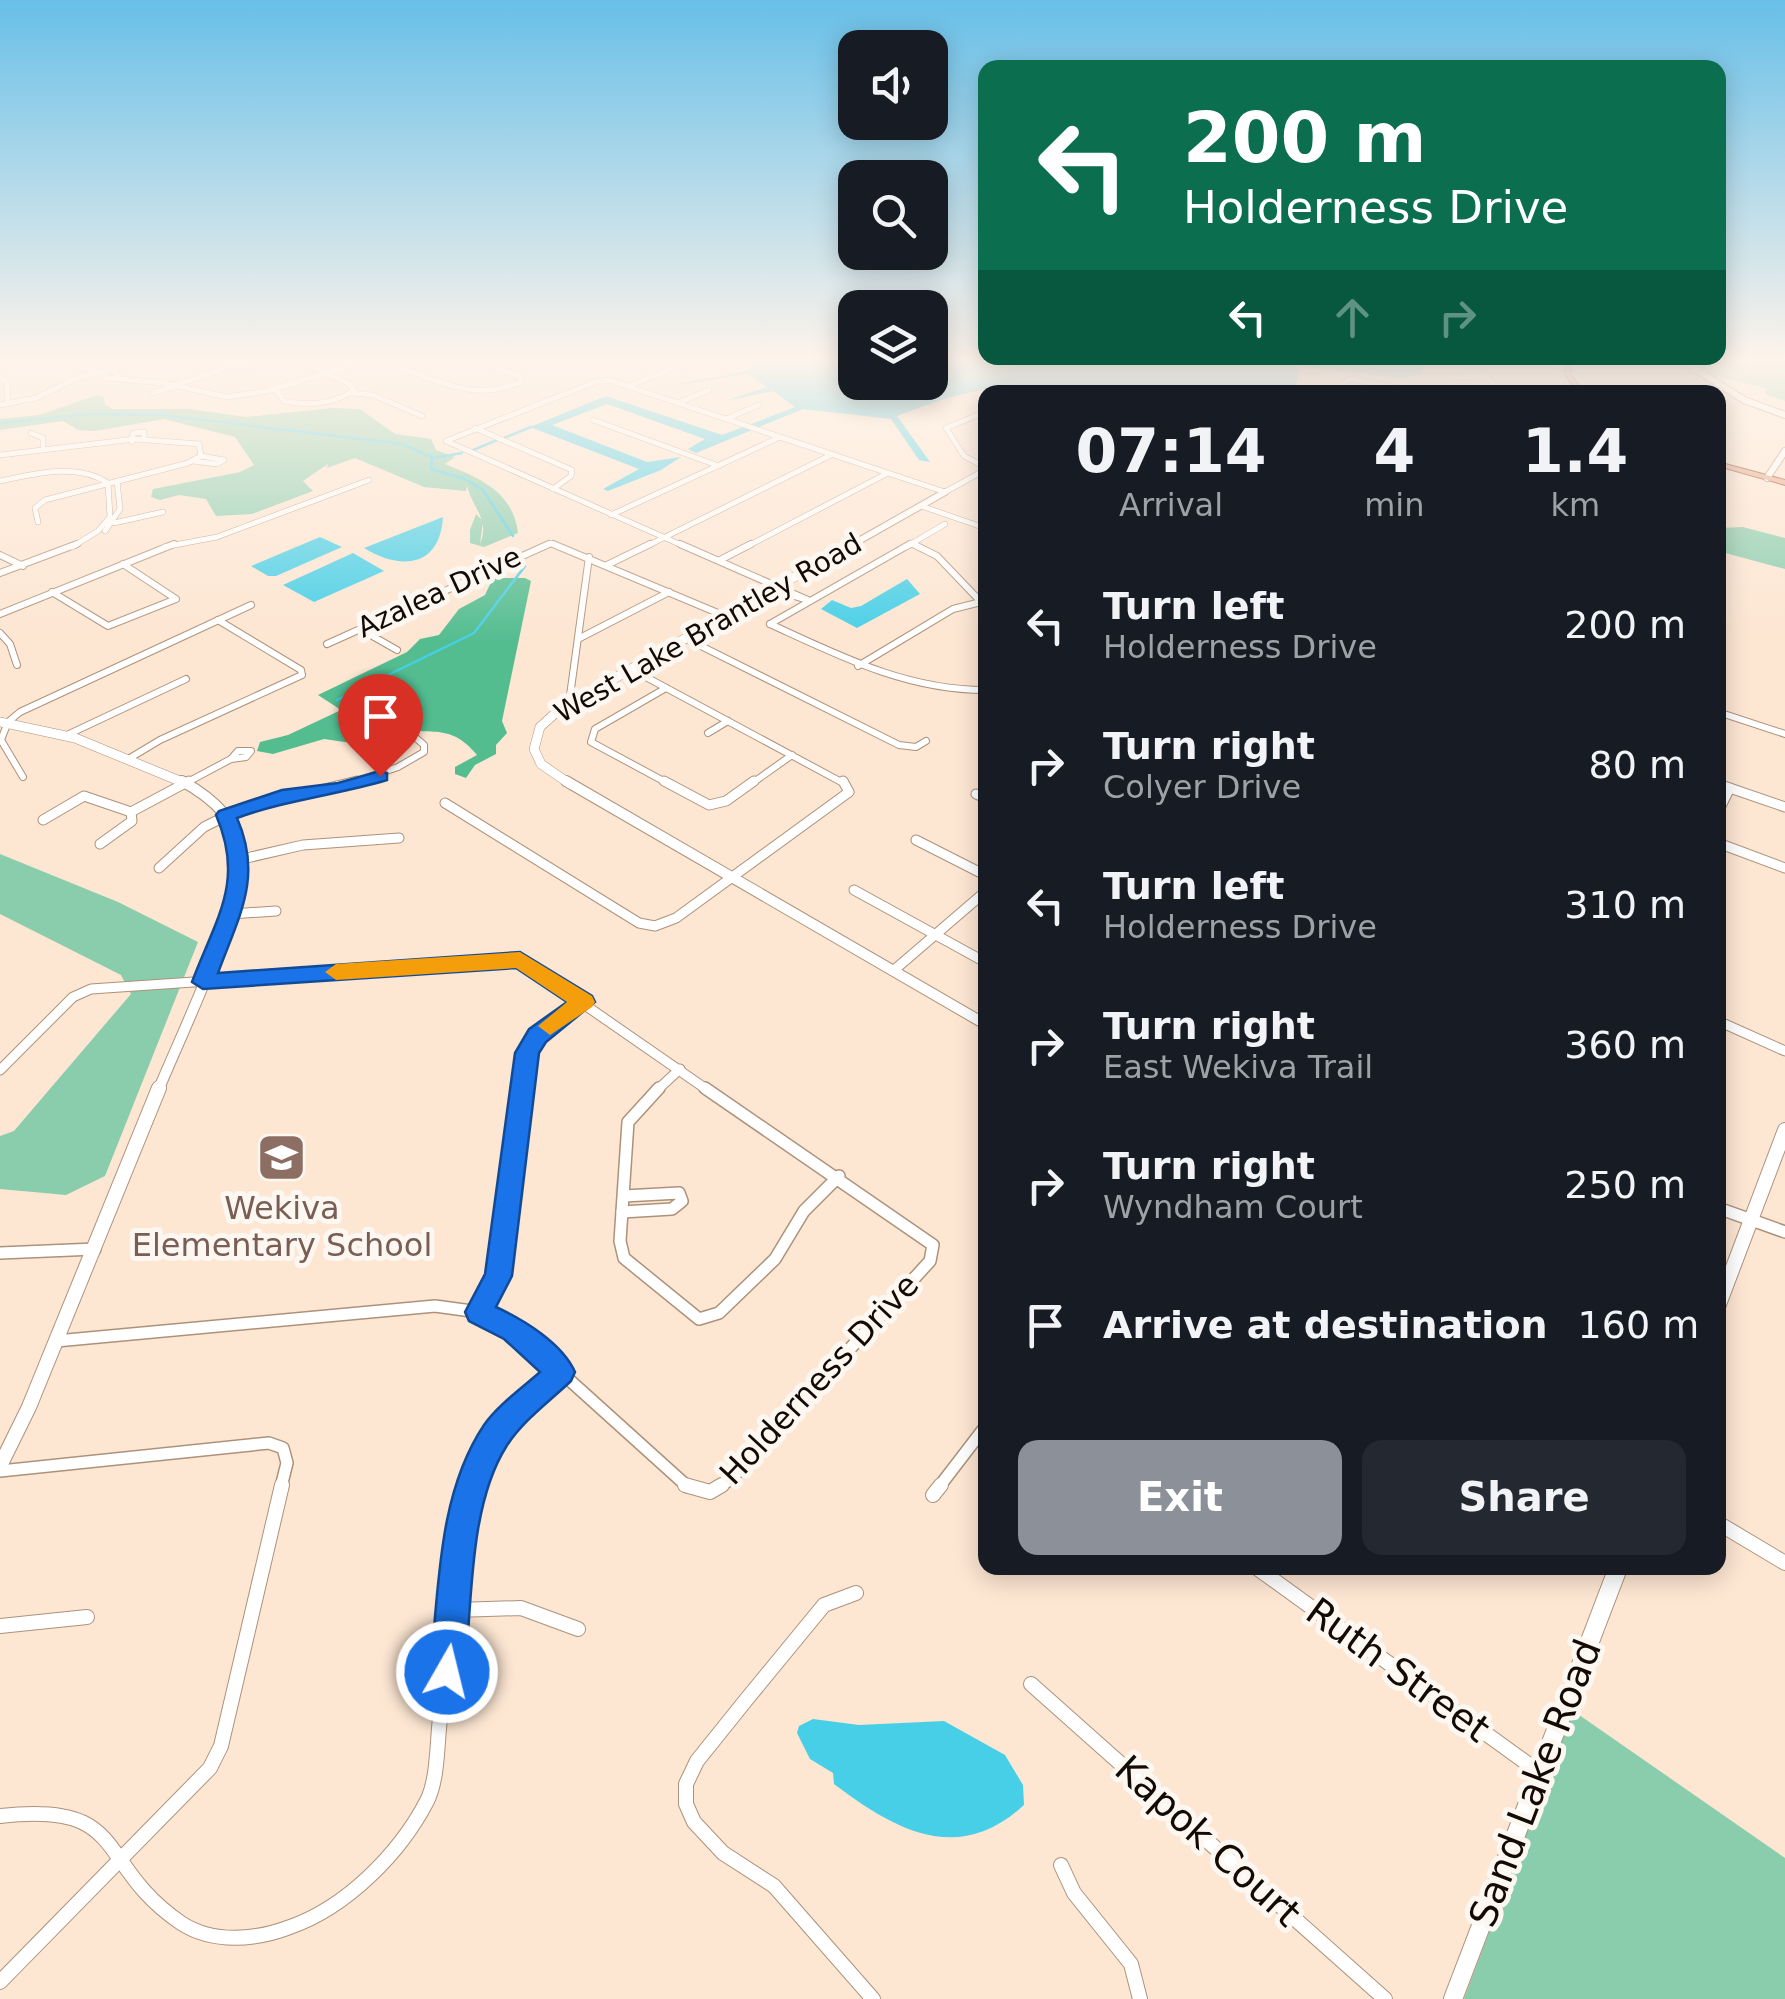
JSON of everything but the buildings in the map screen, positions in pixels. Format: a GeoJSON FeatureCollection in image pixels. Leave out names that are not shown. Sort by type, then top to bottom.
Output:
{"type":"FeatureCollection","features":[{"type":"Feature","properties":{"kind":"main road"},"geometry":{"type":"LineString","coordinates":[[1726,466],[1785,483]]}},
{"type":"Feature","properties":{"kind":"street"},"geometry":{"type":"LineString","coordinates":[[475,455],[810,601]]}},
{"type":"Feature","properties":{"kind":"street"},"geometry":{"type":"LineString","coordinates":[[538,455],[572,470],[571,476],[553,489]]}},
{"type":"Feature","properties":{"kind":"street"},"geometry":{"type":"LineString","coordinates":[[689,455],[718,466]]}},
{"type":"Feature","properties":{"kind":"street"},"geometry":{"type":"LineString","coordinates":[[611,516],[742,455]]}},
{"type":"Feature","properties":{"kind":"street"},"geometry":{"type":"LineString","coordinates":[[608,565],[828,455]]}},
{"type":"Feature","properties":{"kind":"street"},"geometry":{"type":"LineString","coordinates":[[835,455],[945,492],[978,472]]}},
{"type":"Feature","properties":{"kind":"street"},"geometry":{"type":"LineString","coordinates":[[1767,478],[1782,455]]}},
{"type":"Feature","properties":{"kind":"street"},"geometry":{"type":"LineString","coordinates":[[38,522],[35,508],[45,500],[200,456],[224,460],[217,464],[192,461]]}},
{"type":"Feature","properties":{"kind":"street"},"geometry":{"type":"LineString","coordinates":[[1767,478],[1774,476],[1785,461]]}},
{"type":"Feature","properties":{"kind":"street"},"geometry":{"type":"LineString","coordinates":[[0,480],[49,472],[94,471],[118,481]]}},
{"type":"Feature","properties":{"kind":"street"},"geometry":{"type":"LineString","coordinates":[[49,472],[88,474],[108,484]]}},
{"type":"Feature","properties":{"kind":"street"},"geometry":{"type":"LineString","coordinates":[[720,560],[886,473]]}},
{"type":"Feature","properties":{"kind":"street"},"geometry":{"type":"LineString","coordinates":[[0,614],[172,544],[217,537],[369,480]]}},
{"type":"Feature","properties":{"kind":"street"},"geometry":{"type":"LineString","coordinates":[[0,554],[23,566],[82,546],[116,523],[122,510],[118,481]]}},
{"type":"Feature","properties":{"kind":"street"},"geometry":{"type":"LineString","coordinates":[[0,575],[75,544],[106,523],[112,511],[108,484]]}},
{"type":"Feature","properties":{"kind":"street","name":"West Lake Brantley Road"},"geometry":{"type":"LineString","coordinates":[[945,492],[569,703],[551,715],[536,733],[534,749],[541,764],[978,1020]]}},
{"type":"Feature","properties":{"kind":"street"},"geometry":{"type":"LineString","coordinates":[[921,506],[978,526]]}},
{"type":"Feature","properties":{"kind":"street"},"geometry":{"type":"LineString","coordinates":[[106,523],[163,512]]}},
{"type":"Feature","properties":{"kind":"street"},"geometry":{"type":"LineString","coordinates":[[946,524],[770,624],[858,666],[908,681],[978,691]]}},
{"type":"Feature","properties":{"kind":"street"},"geometry":{"type":"LineString","coordinates":[[910,542],[937,556],[978,599]]}},
{"type":"Feature","properties":{"kind":"street"},"geometry":{"type":"LineString","coordinates":[[551,543],[725,616]]}},
{"type":"Feature","properties":{"kind":"street","name":"Azalea Drive"},"geometry":{"type":"LineString","coordinates":[[327,644],[551,543]]}},
{"type":"Feature","properties":{"kind":"street"},"geometry":{"type":"LineString","coordinates":[[569,703],[589,557]]}},
{"type":"Feature","properties":{"kind":"street"},"geometry":{"type":"LineString","coordinates":[[52,592],[108,626],[176,599],[123,564]]}},
{"type":"Feature","properties":{"kind":"street"},"geometry":{"type":"LineString","coordinates":[[578,640],[669,592]]}},
{"type":"Feature","properties":{"kind":"street"},"geometry":{"type":"LineString","coordinates":[[23,777],[1,740],[4,722],[26,708],[250,605]]}},
{"type":"Feature","properties":{"kind":"street"},"geometry":{"type":"LineString","coordinates":[[858,666],[953,609],[978,605]]}},
{"type":"Feature","properties":{"kind":"street"},"geometry":{"type":"LineString","coordinates":[[130,758],[160,740],[302,675],[301,670],[218,620]]}},
{"type":"Feature","properties":{"kind":"street"},"geometry":{"type":"LineString","coordinates":[[360,629],[397,650]]}},
{"type":"Feature","properties":{"kind":"street"},"geometry":{"type":"LineString","coordinates":[[0,633],[10,644],[17,665]]}},
{"type":"Feature","properties":{"kind":"street"},"geometry":{"type":"LineString","coordinates":[[685,638],[899,745],[916,747],[926,741]]}},
{"type":"Feature","properties":{"kind":"street"},"geometry":{"type":"LineString","coordinates":[[445,803],[646,925],[676,918],[849,792],[844,782],[631,669]]}},
{"type":"Feature","properties":{"kind":"street"},"geometry":{"type":"LineString","coordinates":[[68,735],[186,679]]}},
{"type":"Feature","properties":{"kind":"street"},"geometry":{"type":"LineString","coordinates":[[666,688],[595,729],[591,742],[709,805],[726,801],[792,755]]}},
{"type":"Feature","properties":{"kind":"street"},"geometry":{"type":"LineString","coordinates":[[1726,715],[1785,734]]}},
{"type":"Feature","properties":{"kind":"street"},"geometry":{"type":"LineString","coordinates":[[708,733],[728,720]]}},
{"type":"Feature","properties":{"kind":"street"},"geometry":{"type":"LineString","coordinates":[[0,1982],[198,1784],[220,1746],[286,1455],[277,1444],[269,1443],[0,1469],[203,982],[240,884],[242,860],[236,834],[226,815],[188,781],[68,735],[4,722]]}},
{"type":"Feature","properties":{"kind":"street"},"geometry":{"type":"LineString","coordinates":[[159,868],[200,830],[226,815],[282,796],[368,782],[424,752],[424,745],[416,738]]}},
{"type":"Feature","properties":{"kind":"street"},"geometry":{"type":"LineString","coordinates":[[43,820],[84,796],[130,812],[231,758]]}},
{"type":"Feature","properties":{"kind":"street"},"geometry":{"type":"LineString","coordinates":[[1726,787],[1785,807]]}},
{"type":"Feature","properties":{"kind":"street"},"geometry":{"type":"LineString","coordinates":[[1726,796],[1730,788]]}},
{"type":"Feature","properties":{"kind":"street"},"geometry":{"type":"LineString","coordinates":[[100,844],[128,827],[132,821],[130,812]]}},
{"type":"Feature","properties":{"kind":"street"},"geometry":{"type":"LineString","coordinates":[[242,860],[303,846],[399,838]]}},
{"type":"Feature","properties":{"kind":"street"},"geometry":{"type":"LineString","coordinates":[[916,840],[978,871]]}},
{"type":"Feature","properties":{"kind":"street"},"geometry":{"type":"LineString","coordinates":[[1726,846],[1785,868]]}},
{"type":"Feature","properties":{"kind":"street"},"geometry":{"type":"LineString","coordinates":[[854,890],[978,958]]}},
{"type":"Feature","properties":{"kind":"street"},"geometry":{"type":"LineString","coordinates":[[893,971],[978,898]]}},
{"type":"Feature","properties":{"kind":"street"},"geometry":{"type":"LineString","coordinates":[[230,914],[276,911]]}},
{"type":"Feature","properties":{"kind":"street","name":"Holderness Drive"},"geometry":{"type":"LineString","coordinates":[[56,1341],[435,1306],[479,1312],[514,1330],[690,1488],[710,1492],[719,1488],[930,1261],[934,1252],[928,1238],[520,960],[203,982]]}},
{"type":"Feature","properties":{"kind":"street"},"geometry":{"type":"LineString","coordinates":[[0,1070],[10,1065],[82,991],[203,982]]}},
{"type":"Feature","properties":{"kind":"street"},"geometry":{"type":"LineString","coordinates":[[479,1312],[498,1276],[527,1053],[538,1036],[584,1002]]}},
{"type":"Feature","properties":{"kind":"street"},"geometry":{"type":"LineString","coordinates":[[1726,1025],[1785,1051]]}},
{"type":"Feature","properties":{"kind":"street"},"geometry":{"type":"LineString","coordinates":[[680,1069],[636,1108],[628,1122],[620,1242],[624,1258],[692,1315],[707,1318],[719,1313],[775,1259],[804,1212],[839,1176]]}},
{"type":"Feature","properties":{"kind":"street"},"geometry":{"type":"LineString","coordinates":[[1726,1284],[1785,1130]]}},
{"type":"Feature","properties":{"kind":"street"},"geometry":{"type":"LineString","coordinates":[[622,1212],[672,1210],[682,1201],[679,1192],[670,1190],[624,1196]]}},
{"type":"Feature","properties":{"kind":"street"},"geometry":{"type":"LineString","coordinates":[[1726,1211],[1785,1232]]}},
{"type":"Feature","properties":{"kind":"street"},"geometry":{"type":"LineString","coordinates":[[0,1253],[94,1250]]}},
{"type":"Feature","properties":{"kind":"street"},"geometry":{"type":"LineString","coordinates":[[0,1816],[35,1813],[82,1819],[98,1829],[144,1895],[184,1926],[210,1938],[264,1939],[316,1920],[334,1907],[417,1819],[429,1797],[456,1610],[463,1527],[473,1480],[482,1458],[508,1421],[560,1372]]}},
{"type":"Feature","properties":{"kind":"street"},"geometry":{"type":"LineString","coordinates":[[933,1495],[978,1436]]}},
{"type":"Feature","properties":{"kind":"street"},"geometry":{"type":"LineString","coordinates":[[1726,1528],[1785,1564]]}},
{"type":"Feature","properties":{"kind":"street","name":"Ruth Street"},"geometry":{"type":"LineString","coordinates":[[1267,1575],[1539,1772]]}},
{"type":"Feature","properties":{"kind":"street","name":"Sand Lake Road"},"geometry":{"type":"LineString","coordinates":[[1453,1999],[1615,1575]]}},
{"type":"Feature","properties":{"kind":"street"},"geometry":{"type":"LineString","coordinates":[[856,1593],[824,1605],[746,1700],[697,1761],[686,1784],[686,1804],[694,1822],[724,1853],[774,1886],[873,1999]]}},
{"type":"Feature","properties":{"kind":"street"},"geometry":{"type":"LineString","coordinates":[[456,1610],[521,1608],[578,1629]]}},
{"type":"Feature","properties":{"kind":"street"},"geometry":{"type":"LineString","coordinates":[[0,1626],[86,1617]]}},
{"type":"Feature","properties":{"kind":"street","name":"Kapok Court"},"geometry":{"type":"LineString","coordinates":[[1031,1684],[1385,1999]]}},
{"type":"Feature","properties":{"kind":"street"},"geometry":{"type":"LineString","coordinates":[[1061,1865],[1074,1893],[1131,1964],[1140,1999]]}},
{"type":"Feature","properties":{"kind":"green space"},"geometry":{"type":"Polygon","coordinates":[[[247,455],[450,455],[455,457],[445,464],[482,481],[502,496],[518,533],[484,547],[470,543],[476,514],[481,519],[467,486],[466,491],[424,487],[355,458],[327,468],[328,464],[303,481],[313,491],[252,514],[216,516],[206,499],[179,495],[160,500],[151,497],[153,489],[240,472],[254,465],[247,455]]]}},
{"type":"Feature","properties":{"kind":"green space"},"geometry":{"type":"Polygon","coordinates":[[[1743,527],[1785,538],[1785,569],[1726,553],[1726,528],[1743,527]]]}},
{"type":"Feature","properties":{"kind":"green space"},"geometry":{"type":"Polygon","coordinates":[[[493,578],[531,581],[502,721],[507,733],[496,745],[496,754],[475,765],[466,778],[455,774],[455,767],[477,755],[446,733],[391,726],[351,743],[324,739],[273,754],[257,751],[260,742],[288,735],[341,710],[318,695],[407,652],[420,639],[439,635],[459,609],[485,595],[493,578]]]}},
{"type":"Feature","properties":{"kind":"green space"},"geometry":{"type":"Polygon","coordinates":[[[0,854],[118,902],[198,942],[105,1176],[66,1195],[0,1189],[0,1136],[14,1131],[131,994],[121,975],[0,914],[0,854]]]}},
{"type":"Feature","properties":{"kind":"green space"},"geometry":{"type":"Polygon","coordinates":[[[1572,1710],[1785,1858],[1785,1999],[1464,1999],[1572,1710]]]}},
{"type":"Feature","properties":{"kind":"water"},"geometry":{"type":"Polygon","coordinates":[[[603,455],[630,455],[647,462],[681,457],[661,470],[608,491],[603,489],[639,469],[603,455]]]}},
{"type":"Feature","properties":{"kind":"water"},"geometry":{"type":"Polygon","coordinates":[[[443,517],[435,546],[416,560],[392,560],[364,548],[443,517]]]}},
{"type":"Feature","properties":{"kind":"water"},"geometry":{"type":"Polygon","coordinates":[[[320,537],[342,547],[276,576],[251,566],[320,537]]]}},
{"type":"Feature","properties":{"kind":"water"},"geometry":{"type":"Polygon","coordinates":[[[353,553],[384,571],[314,602],[283,585],[353,553]]]}},
{"type":"Feature","properties":{"kind":"water"},"geometry":{"type":"Polygon","coordinates":[[[907,579],[920,594],[857,628],[821,609],[832,600],[851,608],[861,606],[907,579]]]}},
{"type":"Feature","properties":{"kind":"water"},"geometry":{"type":"Polygon","coordinates":[[[813,1719],[859,1725],[944,1721],[1005,1755],[1023,1785],[1024,1805],[975,1834],[927,1835],[904,1827],[857,1801],[834,1784],[833,1773],[810,1759],[797,1733],[799,1726],[813,1719]]]}},
{"type":"Feature","properties":{"kind":"waterway"},"geometry":{"type":"LineString","coordinates":[[428,455],[432,457],[431,469],[465,479],[483,490],[513,536]]}},
{"type":"Feature","properties":{"kind":"waterway"},"geometry":{"type":"LineString","coordinates":[[434,458],[449,455]]}},
{"type":"Feature","properties":{"kind":"waterway"},"geometry":{"type":"LineString","coordinates":[[337,700],[474,633],[525,566]]}},
{"type":"Feature","properties":{"kind":"slow traffic"},"geometry":{"type":"LineString","coordinates":[[336,972],[520,960],[584,1002],[550,1026]]}},
{"type":"Feature","properties":{"kind":"place","name":"Wekiva Elementary School"},"geometry":{"type":"Point","coordinates":[282,1158]}},
{"type":"Feature","properties":{"kind":"route"},"geometry":{"type":"LineString","coordinates":[[380,776],[340,788],[282,796],[226,815],[239,845],[240,884],[203,982],[520,960],[584,1002],[538,1036],[527,1053],[498,1276],[479,1312],[514,1330],[560,1372],[496,1434],[473,1480],[463,1527],[447,1672]]}}]}
